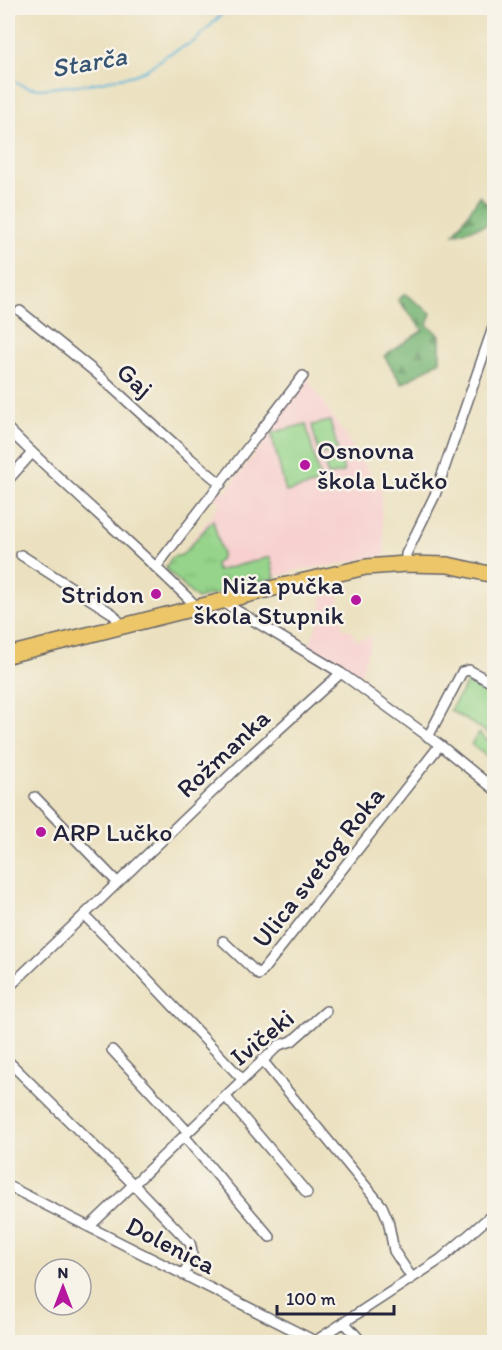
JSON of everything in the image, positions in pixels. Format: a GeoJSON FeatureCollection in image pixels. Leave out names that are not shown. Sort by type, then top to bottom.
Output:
{"type":"FeatureCollection","features":[{"type":"Feature","properties":{"kind":"main road"},"geometry":{"type":"LineString","coordinates":[[8,655],[366,567],[406,564],[448,566],[495,575]]}},
{"type":"Feature","properties":{"kind":"street","name":"Gaj"},"geometry":{"type":"LineString","coordinates":[[20,311],[94,371],[221,484]]}},
{"type":"Feature","properties":{"kind":"street"},"geometry":{"type":"LineString","coordinates":[[406,564],[406,554],[435,495],[495,325]]}},
{"type":"Feature","properties":{"kind":"street"},"geometry":{"type":"LineString","coordinates":[[156,567],[303,376]]}},
{"type":"Feature","properties":{"kind":"street"},"geometry":{"type":"LineString","coordinates":[[8,429],[197,607]]}},
{"type":"Feature","properties":{"kind":"street"},"geometry":{"type":"LineString","coordinates":[[8,480],[32,453]]}},
{"type":"Feature","properties":{"kind":"street"},"geometry":{"type":"LineString","coordinates":[[21,555],[113,614],[122,626]]}},
{"type":"Feature","properties":{"kind":"street"},"geometry":{"type":"LineString","coordinates":[[221,601],[341,673],[440,745],[495,789]]}},
{"type":"Feature","properties":{"kind":"street"},"geometry":{"type":"LineString","coordinates":[[428,737],[462,672],[469,670],[495,684]]}},
{"type":"Feature","properties":{"kind":"street","name":"Rožmanka"},"geometry":{"type":"LineString","coordinates":[[8,988],[253,753],[341,673]]}},
{"type":"Feature","properties":{"kind":"street","name":"Ulica svetog Roka"},"geometry":{"type":"LineString","coordinates":[[223,941],[259,975],[440,745]]}},
{"type":"Feature","properties":{"kind":"street"},"geometry":{"type":"LineString","coordinates":[[35,797],[117,882]]}},
{"type":"Feature","properties":{"kind":"street"},"geometry":{"type":"LineString","coordinates":[[84,915],[242,1079]]}},
{"type":"Feature","properties":{"kind":"street","name":"Ivičeki"},"geometry":{"type":"LineString","coordinates":[[89,1227],[262,1060],[279,1045],[292,1041],[326,1011]]}},
{"type":"Feature","properties":{"kind":"street"},"geometry":{"type":"LineString","coordinates":[[112,1050],[186,1134],[270,1237]]}},
{"type":"Feature","properties":{"kind":"street"},"geometry":{"type":"LineString","coordinates":[[262,1060],[382,1206],[388,1220],[394,1251],[412,1278]]}},
{"type":"Feature","properties":{"kind":"street"},"geometry":{"type":"LineString","coordinates":[[8,1061],[190,1243],[193,1251],[183,1275]]}},
{"type":"Feature","properties":{"kind":"street","name":"Ivičeki"},"geometry":{"type":"LineString","coordinates":[[225,1096],[307,1193]]}},
{"type":"Feature","properties":{"kind":"street","name":"Dolenica"},"geometry":{"type":"LineString","coordinates":[[8,1186],[314,1342]]}},
{"type":"Feature","properties":{"kind":"street"},"geometry":{"type":"LineString","coordinates":[[314,1342],[441,1258],[495,1213]]}},
{"type":"Feature","properties":{"kind":"street"},"geometry":{"type":"LineString","coordinates":[[344,1322],[362,1342]]}},
{"type":"Feature","properties":{"kind":"shaded area","name":"Osnovna škola Lučko"},"geometry":{"type":"Polygon","coordinates":[[[306,376],[382,492],[385,555],[297,570],[197,599],[167,572],[165,567],[172,557],[181,555],[214,512],[220,502],[215,497],[219,492],[227,490],[265,440],[262,437],[306,376]]]}},
{"type":"Feature","properties":{"kind":"shaded area"},"geometry":{"type":"Polygon","coordinates":[[[338,587],[342,628],[352,631],[355,640],[373,637],[360,675],[308,647],[319,621],[324,589],[338,587]]]}},
{"type":"Feature","properties":{"kind":"green space"},"geometry":{"type":"Polygon","coordinates":[[[480,196],[494,213],[494,223],[454,234],[480,196]]]}},
{"type":"Feature","properties":{"kind":"green space"},"geometry":{"type":"Polygon","coordinates":[[[405,294],[431,313],[427,325],[440,335],[440,361],[402,384],[384,356],[423,330],[398,300],[405,294]]]}},
{"type":"Feature","properties":{"kind":"green space"},"geometry":{"type":"Polygon","coordinates":[[[330,421],[338,450],[319,455],[312,425],[330,421]]]}},
{"type":"Feature","properties":{"kind":"green space"},"geometry":{"type":"Polygon","coordinates":[[[306,424],[321,483],[286,492],[271,433],[306,424]]]}},
{"type":"Feature","properties":{"kind":"green space"},"geometry":{"type":"Polygon","coordinates":[[[341,460],[344,472],[328,476],[325,465],[341,460]]]}},
{"type":"Feature","properties":{"kind":"green space"},"geometry":{"type":"Polygon","coordinates":[[[213,520],[222,554],[220,560],[215,564],[217,571],[270,557],[275,578],[197,599],[166,567],[172,557],[182,555],[213,520]]]}},
{"type":"Feature","properties":{"kind":"green space"},"geometry":{"type":"Polygon","coordinates":[[[467,683],[494,699],[494,737],[450,710],[467,683]]]}},
{"type":"Feature","properties":{"kind":"green space"},"geometry":{"type":"Polygon","coordinates":[[[479,733],[494,746],[494,753],[490,759],[471,744],[479,733]]]}},
{"type":"Feature","properties":{"kind":"waterway","name":"Starča"},"geometry":{"type":"LineString","coordinates":[[8,78],[26,87],[40,89],[96,83],[134,75],[195,41],[228,8]]}},
{"type":"Feature","properties":{"kind":"place","name":"Osnovna škola Lučko"},"geometry":{"type":"Point","coordinates":[305,465]}},
{"type":"Feature","properties":{"kind":"place","name":"Stridon"},"geometry":{"type":"Point","coordinates":[156,594]}},
{"type":"Feature","properties":{"kind":"place","name":"Niža pučka škola Stupnik"},"geometry":{"type":"Point","coordinates":[356,600]}},
{"type":"Feature","properties":{"kind":"place","name":"ARP Lučko"},"geometry":{"type":"Point","coordinates":[41,832]}}]}
